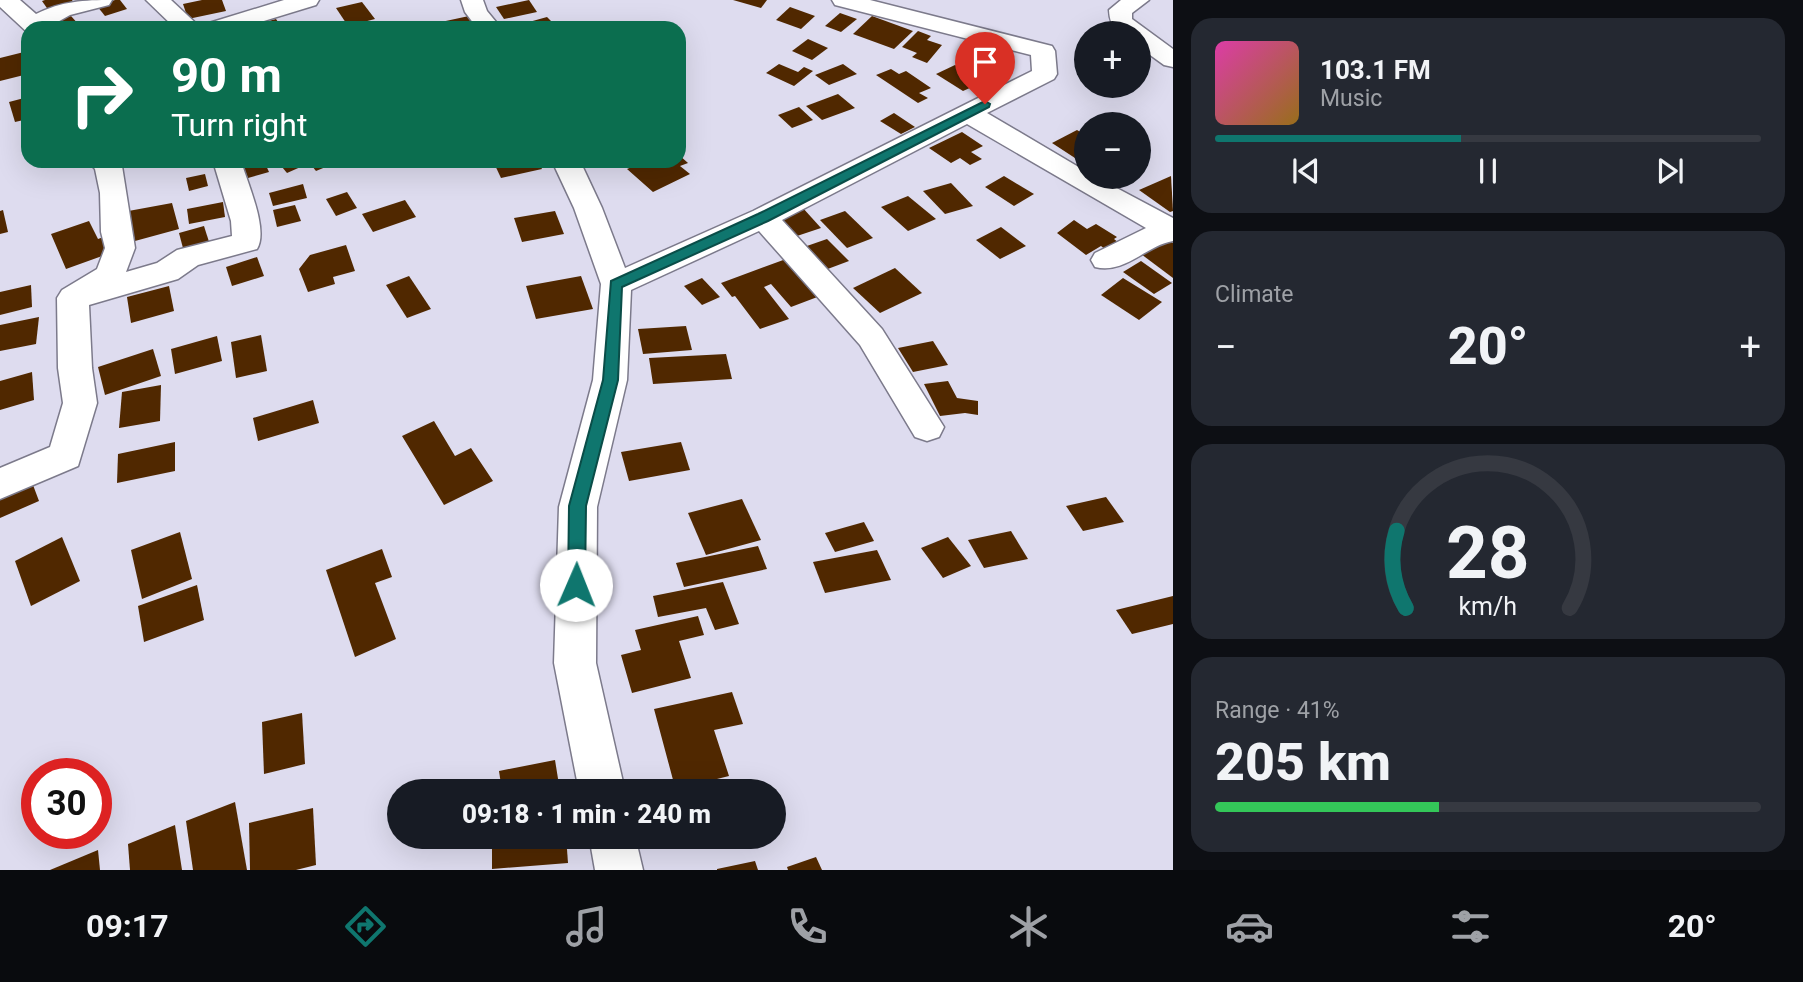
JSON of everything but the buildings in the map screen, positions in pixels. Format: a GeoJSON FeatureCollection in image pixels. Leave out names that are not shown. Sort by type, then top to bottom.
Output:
{"type":"FeatureCollection","features":[{"type":"Feature","properties":{"kind":"street"},"geometry":{"type":"LineString","coordinates":[[10,4],[39,0]]}},
{"type":"Feature","properties":{"kind":"street"},"geometry":{"type":"LineString","coordinates":[[43,21],[62,10],[101,0]]}},
{"type":"Feature","properties":{"kind":"street"},"geometry":{"type":"LineString","coordinates":[[157,0],[182,21]]}},
{"type":"Feature","properties":{"kind":"street"},"geometry":{"type":"LineString","coordinates":[[239,21],[308,0]]}},
{"type":"Feature","properties":{"kind":"street"},"geometry":{"type":"LineString","coordinates":[[471,0],[483,21]]}},
{"type":"Feature","properties":{"kind":"street"},"geometry":{"type":"LineString","coordinates":[[615,284],[763,218],[1045,74],[1043,51],[843,0]]}},
{"type":"Feature","properties":{"kind":"street"},"geometry":{"type":"LineString","coordinates":[[1121,21],[1120,10],[1138,0]]}},
{"type":"Feature","properties":{"kind":"street"},"geometry":{"type":"LineString","coordinates":[[10,4],[29,21]]}},
{"type":"Feature","properties":{"kind":"street"},"geometry":{"type":"LineString","coordinates":[[1151,44],[1173,60]]}},
{"type":"Feature","properties":{"kind":"street"},"geometry":{"type":"LineString","coordinates":[[968,113],[1066,172],[1171,230]]}},
{"type":"Feature","properties":{"kind":"street"},"geometry":{"type":"LineString","coordinates":[[73,298],[110,275],[120,248],[108,168]]}},
{"type":"Feature","properties":{"kind":"street"},"geometry":{"type":"LineString","coordinates":[[73,298],[167,271],[188,257],[247,242],[245,221],[229,168]]}},
{"type":"Feature","properties":{"kind":"street"},"geometry":{"type":"LineString","coordinates":[[569,168],[588,208],[615,284],[610,380],[578,506],[575,663],[599,779]]}},
{"type":"Feature","properties":{"kind":"street"},"geometry":{"type":"LineString","coordinates":[[763,218],[871,337],[927,427]]}},
{"type":"Feature","properties":{"kind":"street"},"geometry":{"type":"LineString","coordinates":[[1106,260],[1171,230]]}},
{"type":"Feature","properties":{"kind":"street"},"geometry":{"type":"LineString","coordinates":[[0,484],[65,456],[80,403],[75,368],[73,298]]}},
{"type":"Feature","properties":{"kind":"street"},"geometry":{"type":"LineString","coordinates":[[615,849],[619,870]]}},
{"type":"Feature","properties":{"kind":"route"},"geometry":{"type":"LineString","coordinates":[[576,585],[578,506],[610,380],[615,284],[763,218],[985,104]]}}]}
